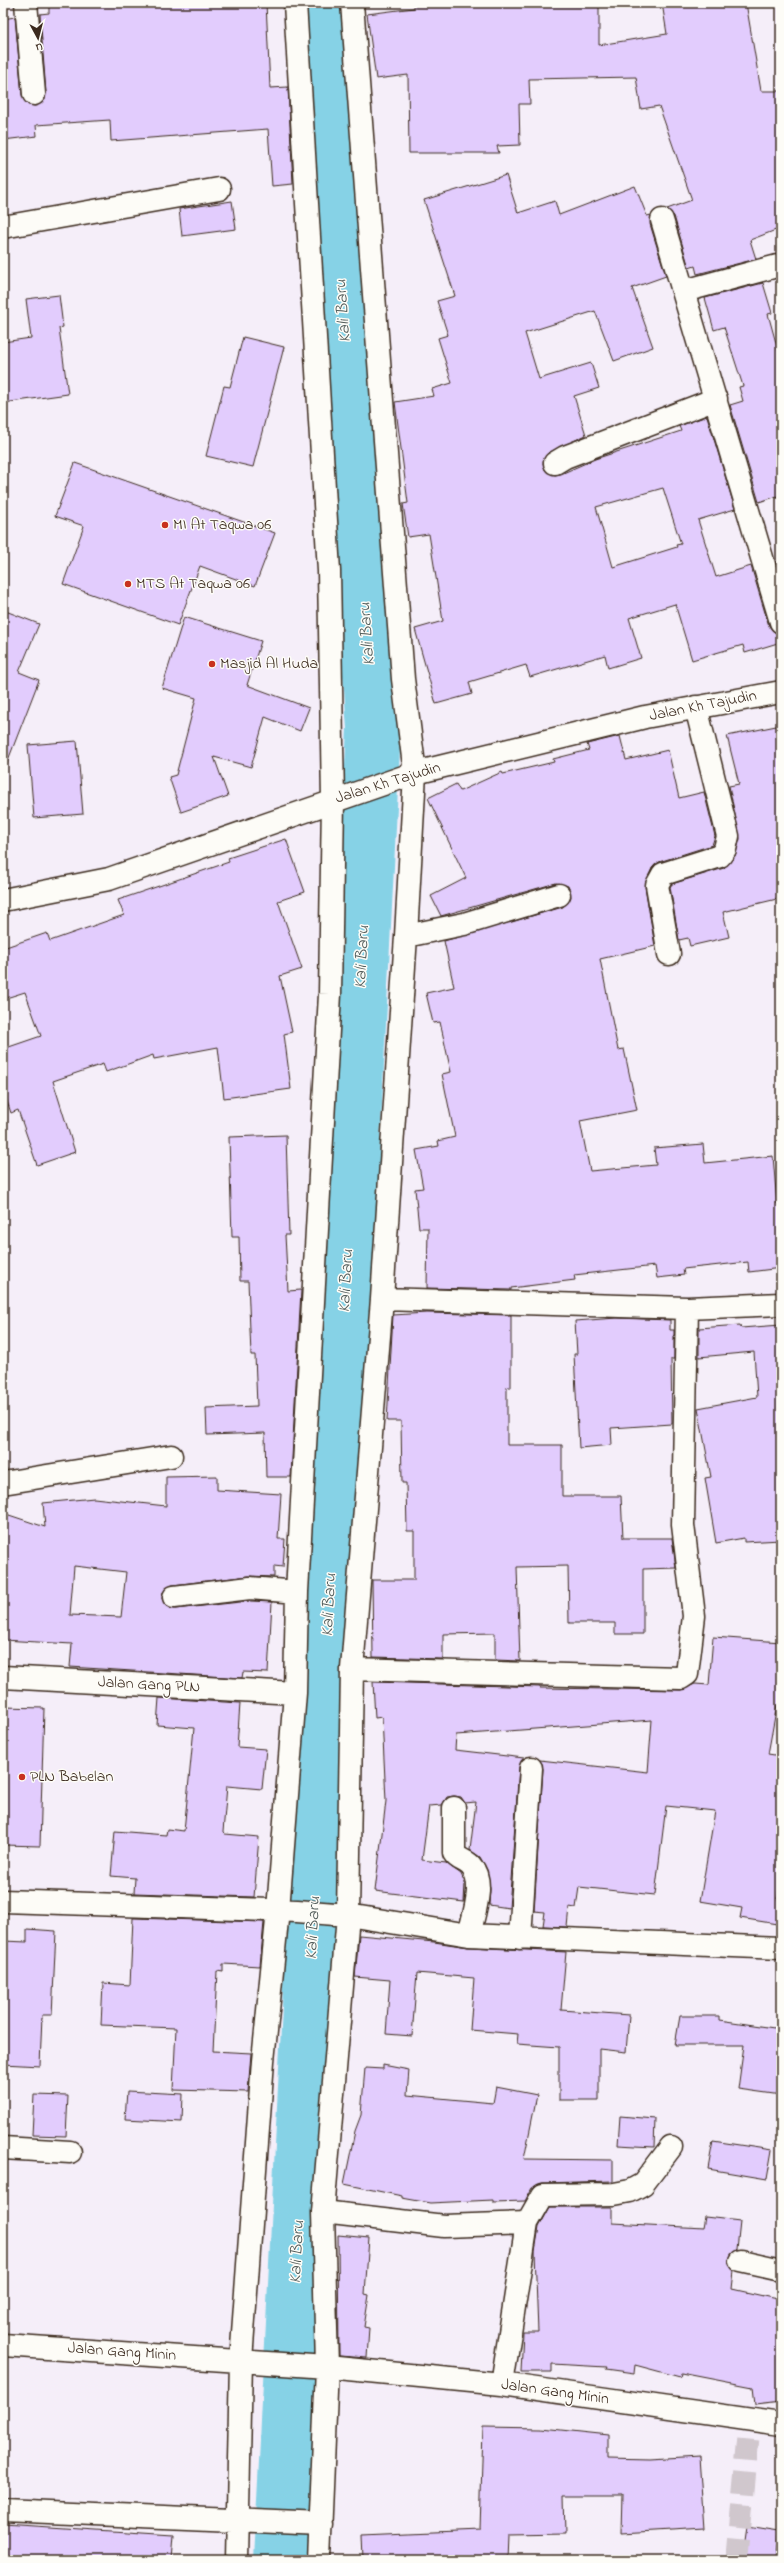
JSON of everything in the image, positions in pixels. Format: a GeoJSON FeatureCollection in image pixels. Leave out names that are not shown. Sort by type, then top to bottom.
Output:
{"type":"FeatureCollection","features":[{"type":"Feature","properties":{"kind":"street"},"geometry":{"type":"LineString","coordinates":[[26,3],[34,94]]}},
{"type":"Feature","properties":{"kind":"street"},"geometry":{"type":"LineString","coordinates":[[237,2560],[246,2520],[249,2361],[263,2061],[288,1911],[297,1592],[330,994],[333,800],[329,571],[296,3]]}},
{"type":"Feature","properties":{"kind":"street"},"geometry":{"type":"LineString","coordinates":[[319,2560],[321,2524],[317,2366],[322,2212],[348,1914],[352,1669],[382,1299],[406,936],[414,773],[403,679],[352,3]]}},
{"type":"Feature","properties":{"kind":"street"},"geometry":{"type":"LineString","coordinates":[[3,227],[219,189]]}},
{"type":"Feature","properties":{"kind":"street"},"geometry":{"type":"LineString","coordinates":[[662,220],[781,622]]}},
{"type":"Feature","properties":{"kind":"street"},"geometry":{"type":"LineString","coordinates":[[684,292],[781,265]]}},
{"type":"Feature","properties":{"kind":"street"},"geometry":{"type":"LineString","coordinates":[[555,463],[565,457],[716,400]]}},
{"type":"Feature","properties":{"kind":"street","name":"Jalan Kh Tajudin"},"geometry":{"type":"LineString","coordinates":[[3,900],[109,880],[333,800],[414,773],[637,719],[781,692]]}},
{"type":"Feature","properties":{"kind":"street"},"geometry":{"type":"LineString","coordinates":[[669,954],[657,885],[659,878],[664,874],[720,856],[725,849],[728,836],[696,707]]}},
{"type":"Feature","properties":{"kind":"street"},"geometry":{"type":"LineString","coordinates":[[406,936],[464,924],[559,896]]}},
{"type":"Feature","properties":{"kind":"street"},"geometry":{"type":"LineString","coordinates":[[382,1299],[687,1308],[781,1304]]}},
{"type":"Feature","properties":{"kind":"street"},"geometry":{"type":"LineString","coordinates":[[352,1669],[681,1678],[687,1674],[694,1616],[683,1525],[687,1308]]}},
{"type":"Feature","properties":{"kind":"street"},"geometry":{"type":"LineString","coordinates":[[3,1483],[171,1456]]}},
{"type":"Feature","properties":{"kind":"street"},"geometry":{"type":"LineString","coordinates":[[174,1597],[250,1588],[297,1592]]}},
{"type":"Feature","properties":{"kind":"street","name":"Jalan Gang PLN"},"geometry":{"type":"LineString","coordinates":[[3,1677],[295,1693]]}},
{"type":"Feature","properties":{"kind":"street"},"geometry":{"type":"LineString","coordinates":[[520,1938],[531,1768]]}},
{"type":"Feature","properties":{"kind":"street"},"geometry":{"type":"LineString","coordinates":[[454,1808],[454,1853],[458,1858],[471,1865],[478,1884],[469,1935]]}},
{"type":"Feature","properties":{"kind":"street"},"geometry":{"type":"LineString","coordinates":[[3,1901],[348,1914],[469,1935],[781,1948]]}},
{"type":"Feature","properties":{"kind":"street"},"geometry":{"type":"LineString","coordinates":[[502,2384],[527,2223],[543,2195],[614,2194],[644,2184],[671,2147]]}},
{"type":"Feature","properties":{"kind":"street"},"geometry":{"type":"LineString","coordinates":[[3,2148],[70,2152]]}},
{"type":"Feature","properties":{"kind":"street"},"geometry":{"type":"LineString","coordinates":[[322,2212],[444,2226],[527,2223]]}},
{"type":"Feature","properties":{"kind":"street"},"geometry":{"type":"LineString","coordinates":[[741,2261],[781,2270]]}},
{"type":"Feature","properties":{"kind":"street","name":"Jalan Gang Minin"},"geometry":{"type":"LineString","coordinates":[[3,2344],[317,2366],[502,2384],[781,2424]]}},
{"type":"Feature","properties":{"kind":"street"},"geometry":{"type":"LineString","coordinates":[[3,2510],[321,2524]]}},
{"type":"Feature","properties":{"kind":"building"},"geometry":{"type":"Polygon","coordinates":[[[49,3],[266,3],[270,88],[288,87],[293,184],[272,186],[268,129],[111,141],[110,120],[36,125],[37,136],[3,140],[3,19],[15,17],[22,95],[28,105],[35,106],[45,100],[46,93],[40,14],[49,13],[49,3]]]}},
{"type":"Feature","properties":{"kind":"building"},"geometry":{"type":"Polygon","coordinates":[[[414,3],[599,6],[599,45],[667,34],[662,3],[746,3],[761,91],[781,91],[781,228],[750,240],[756,259],[697,274],[695,266],[689,268],[674,216],[667,209],[692,200],[659,106],[641,109],[636,77],[529,79],[530,104],[519,104],[520,145],[497,146],[499,153],[409,153],[408,75],[376,79],[367,14],[414,8],[414,3]]]}},
{"type":"Feature","properties":{"kind":"building"},"geometry":{"type":"Polygon","coordinates":[[[506,175],[518,213],[555,201],[559,215],[635,186],[647,216],[651,215],[650,224],[666,276],[632,288],[653,347],[614,361],[595,311],[525,333],[539,379],[591,363],[599,388],[574,396],[586,435],[548,453],[543,463],[545,470],[555,475],[561,474],[595,459],[681,431],[679,426],[707,416],[735,509],[698,520],[716,577],[751,566],[769,626],[773,631],[780,634],[781,642],[745,653],[743,645],[692,660],[675,604],[629,618],[641,658],[608,668],[605,655],[530,677],[526,665],[469,682],[472,694],[436,704],[415,629],[443,621],[429,534],[408,537],[403,504],[408,503],[395,402],[434,396],[432,389],[452,383],[438,338],[448,335],[437,301],[455,296],[424,200],[506,175]],[[663,488],[596,507],[613,567],[677,547],[676,545],[681,544],[663,488]]]}},
{"type":"Feature","properties":{"kind":"building"},"geometry":{"type":"Polygon","coordinates":[[[232,201],[236,229],[182,236],[179,209],[232,201]]]}},
{"type":"Feature","properties":{"kind":"building"},"geometry":{"type":"Polygon","coordinates":[[[763,283],[772,313],[768,314],[781,361],[781,495],[759,502],[730,405],[743,401],[739,387],[743,386],[724,327],[714,330],[705,298],[763,283]]]}},
{"type":"Feature","properties":{"kind":"building"},"geometry":{"type":"Polygon","coordinates":[[[59,295],[63,327],[59,328],[68,394],[3,403],[3,342],[31,338],[26,299],[59,295]]]}},
{"type":"Feature","properties":{"kind":"building"},"geometry":{"type":"Polygon","coordinates":[[[243,337],[284,347],[253,467],[206,456],[224,386],[230,387],[243,337]]]}},
{"type":"Feature","properties":{"kind":"building","name":"MI At Taqwa 06"},"geometry":{"type":"Polygon","coordinates":[[[75,463],[275,533],[255,586],[200,566],[178,625],[63,584],[84,526],[55,516],[75,463]]]}},
{"type":"Feature","properties":{"kind":"building"},"geometry":{"type":"Polygon","coordinates":[[[3,610],[39,624],[19,672],[39,680],[5,768],[3,768],[3,610]]]}},
{"type":"Feature","properties":{"kind":"building"},"geometry":{"type":"Polygon","coordinates":[[[184,617],[261,641],[247,685],[309,708],[300,731],[265,717],[251,767],[214,757],[228,796],[181,812],[169,777],[176,775],[196,698],[162,688],[184,617]]]}},
{"type":"Feature","properties":{"kind":"building"},"geometry":{"type":"Polygon","coordinates":[[[781,725],[781,898],[723,912],[729,937],[690,946],[688,938],[679,940],[670,887],[672,884],[724,868],[735,856],[740,839],[729,786],[739,784],[727,736],[781,725]]]}},
{"type":"Feature","properties":{"kind":"building"},"geometry":{"type":"Polygon","coordinates":[[[620,736],[626,760],[668,750],[679,798],[704,792],[715,836],[712,845],[659,862],[652,868],[645,887],[655,946],[600,959],[618,1050],[624,1049],[637,1110],[580,1121],[590,1171],[656,1165],[654,1148],[703,1144],[705,1163],[773,1156],[777,1204],[781,1204],[781,1268],[749,1272],[748,1262],[683,1269],[684,1275],[657,1278],[655,1266],[574,1275],[575,1280],[511,1288],[511,1290],[427,1288],[428,1228],[419,1228],[415,1189],[423,1188],[416,1150],[439,1146],[438,1141],[455,1137],[442,1074],[451,1072],[440,1022],[433,1023],[426,993],[454,987],[444,941],[563,907],[571,897],[568,886],[556,883],[441,916],[431,896],[466,878],[428,798],[456,784],[460,791],[502,772],[503,774],[554,762],[553,759],[589,750],[587,744],[620,736]]]}},
{"type":"Feature","properties":{"kind":"building"},"geometry":{"type":"Polygon","coordinates":[[[77,741],[83,814],[34,818],[28,745],[77,741]]]}},
{"type":"Feature","properties":{"kind":"building"},"geometry":{"type":"Polygon","coordinates":[[[286,839],[305,892],[278,901],[302,969],[280,976],[292,1032],[284,1034],[291,1089],[224,1098],[218,1047],[154,1059],[153,1055],[106,1072],[103,1064],[53,1081],[75,1152],[37,1165],[18,1110],[11,1113],[3,1089],[3,1049],[41,1036],[25,992],[3,999],[3,948],[47,933],[50,941],[124,915],[118,900],[229,862],[228,858],[286,839]]]}},
{"type":"Feature","properties":{"kind":"building"},"geometry":{"type":"Polygon","coordinates":[[[286,1135],[289,1235],[285,1235],[288,1291],[301,1290],[291,1477],[266,1477],[265,1433],[207,1435],[206,1408],[257,1406],[255,1355],[251,1355],[248,1281],[240,1281],[239,1237],[232,1237],[229,1137],[286,1135]]]}},
{"type":"Feature","properties":{"kind":"building"},"geometry":{"type":"Polygon","coordinates":[[[427,1313],[511,1315],[511,1387],[507,1387],[507,1445],[562,1445],[562,1496],[621,1496],[623,1538],[672,1538],[676,1568],[643,1569],[643,1634],[615,1634],[615,1623],[569,1623],[568,1566],[517,1567],[520,1661],[495,1660],[495,1633],[443,1634],[443,1659],[373,1657],[372,1580],[414,1580],[414,1531],[407,1531],[406,1483],[402,1483],[401,1421],[387,1421],[393,1315],[427,1313]]]}},
{"type":"Feature","properties":{"kind":"building"},"geometry":{"type":"Polygon","coordinates":[[[617,1318],[670,1320],[670,1330],[674,1330],[674,1359],[671,1359],[672,1424],[611,1428],[612,1445],[579,1448],[574,1354],[577,1354],[575,1321],[617,1318]]]}},
{"type":"Feature","properties":{"kind":"building"},"geometry":{"type":"Polygon","coordinates":[[[740,1325],[741,1328],[781,1325],[781,1540],[744,1542],[744,1538],[716,1543],[705,1478],[711,1477],[698,1408],[757,1397],[754,1352],[699,1357],[699,1328],[740,1325]]]}},
{"type":"Feature","properties":{"kind":"building"},"geometry":{"type":"Polygon","coordinates":[[[217,1476],[217,1490],[281,1494],[278,1539],[285,1539],[283,1567],[274,1566],[274,1577],[249,1576],[172,1585],[163,1592],[162,1599],[169,1608],[175,1609],[250,1601],[272,1602],[268,1673],[243,1672],[242,1678],[70,1667],[72,1644],[3,1640],[3,1513],[45,1527],[43,1503],[94,1498],[166,1506],[166,1477],[217,1476]],[[74,1566],[70,1615],[121,1617],[126,1572],[74,1566]]]}},
{"type":"Feature","properties":{"kind":"building"},"geometry":{"type":"Polygon","coordinates":[[[713,1637],[781,1642],[781,1706],[777,1705],[768,1754],[781,1756],[781,1877],[777,1899],[781,1901],[777,1924],[740,1918],[742,1908],[700,1901],[715,1811],[666,1806],[655,1895],[579,1887],[576,1908],[569,1907],[567,1927],[543,1926],[545,1912],[534,1911],[543,1769],[540,1760],[648,1772],[652,1720],[456,1735],[455,1750],[524,1758],[519,1767],[509,1908],[489,1905],[490,1889],[487,1870],[480,1857],[470,1850],[476,1802],[465,1803],[461,1797],[454,1796],[447,1797],[442,1805],[429,1806],[422,1860],[446,1863],[461,1874],[465,1883],[464,1902],[375,1891],[386,1801],[382,1717],[375,1718],[373,1682],[540,1688],[681,1690],[695,1684],[709,1685],[713,1637]]]}},
{"type":"Feature","properties":{"kind":"building"},"geometry":{"type":"Polygon","coordinates":[[[159,1698],[240,1703],[237,1747],[266,1749],[262,1789],[227,1786],[223,1832],[225,1834],[259,1837],[254,1897],[134,1893],[135,1878],[111,1876],[115,1831],[166,1835],[167,1829],[184,1831],[194,1728],[157,1725],[159,1698]]]}},
{"type":"Feature","properties":{"kind":"building","name":"PLN Babelan"},"geometry":{"type":"Polygon","coordinates":[[[3,1707],[44,1708],[40,1846],[3,1845],[3,1707]]]}},
{"type":"Feature","properties":{"kind":"building"},"geometry":{"type":"Polygon","coordinates":[[[133,1918],[264,1922],[260,1966],[223,1964],[223,1972],[217,1971],[213,2051],[251,2053],[248,2092],[173,2090],[176,2028],[101,2025],[103,1983],[130,1985],[133,1918]]]}},
{"type":"Feature","properties":{"kind":"building"},"geometry":{"type":"Polygon","coordinates":[[[27,1929],[56,1931],[52,2015],[42,2015],[40,2066],[3,2064],[3,1941],[27,1942],[27,1929]]]}},
{"type":"Feature","properties":{"kind":"building"},"geometry":{"type":"Polygon","coordinates":[[[359,1935],[434,1942],[468,1947],[566,1952],[561,2010],[629,2015],[626,2052],[599,2049],[599,2100],[559,2100],[559,2047],[517,2044],[518,2034],[470,2030],[474,1978],[417,1973],[412,2036],[386,2034],[390,1980],[355,1977],[359,1935]]]}},
{"type":"Feature","properties":{"kind":"building"},"geometry":{"type":"Polygon","coordinates":[[[680,2016],[719,2016],[719,2020],[781,2029],[781,2095],[738,2089],[744,2045],[675,2045],[680,2016]]]}},
{"type":"Feature","properties":{"kind":"building"},"geometry":{"type":"Polygon","coordinates":[[[383,2065],[409,2070],[407,2095],[493,2103],[496,2087],[537,2095],[524,2159],[613,2160],[613,2181],[542,2183],[532,2188],[525,2201],[493,2202],[493,2200],[430,2203],[344,2184],[355,2131],[361,2115],[365,2068],[383,2069],[383,2065]]]}},
{"type":"Feature","properties":{"kind":"building"},"geometry":{"type":"Polygon","coordinates":[[[127,2091],[183,2094],[182,2122],[125,2119],[127,2091]]]}},
{"type":"Feature","properties":{"kind":"building"},"geometry":{"type":"Polygon","coordinates":[[[34,2095],[68,2096],[66,2136],[32,2135],[34,2095]]]}},
{"type":"Feature","properties":{"kind":"building"},"geometry":{"type":"Polygon","coordinates":[[[620,2116],[655,2119],[654,2147],[618,2145],[620,2116]]]}},
{"type":"Feature","properties":{"kind":"building"},"geometry":{"type":"Polygon","coordinates":[[[713,2141],[772,2150],[767,2179],[708,2169],[713,2141]]]}},
{"type":"Feature","properties":{"kind":"building"},"geometry":{"type":"Polygon","coordinates":[[[550,2207],[612,2207],[612,2223],[703,2228],[705,2217],[740,2221],[737,2249],[729,2259],[729,2265],[734,2271],[732,2289],[781,2300],[781,2402],[755,2405],[753,2387],[681,2373],[680,2377],[635,2365],[634,2373],[605,2369],[606,2367],[552,2364],[552,2372],[521,2372],[523,2332],[538,2332],[535,2251],[539,2227],[550,2207]]]}},
{"type":"Feature","properties":{"kind":"building"},"geometry":{"type":"Polygon","coordinates":[[[338,2235],[369,2238],[365,2294],[369,2295],[364,2327],[369,2328],[367,2358],[339,2356],[338,2235]]]}},
{"type":"Feature","properties":{"kind":"building"},"geometry":{"type":"Polygon","coordinates":[[[483,2427],[542,2428],[608,2435],[608,2458],[650,2459],[700,2456],[705,2528],[621,2533],[622,2495],[564,2495],[565,2535],[509,2536],[508,2560],[362,2560],[361,2535],[480,2530],[483,2427]]]}},
{"type":"Feature","properties":{"kind":"building"},"geometry":{"type":"Polygon","coordinates":[[[3,2524],[174,2535],[172,2560],[3,2560],[3,2524]]]}},
{"type":"Feature","properties":{"kind":"building"},"geometry":{"type":"Polygon","coordinates":[[[747,2526],[778,2531],[774,2560],[742,2560],[747,2526]]]}},
{"type":"Feature","properties":{"kind":"waterway","name":"Kali Baru"},"geometry":{"type":"LineString","coordinates":[[281,2560],[374,728],[320,3]]}},
{"type":"Feature","properties":{"kind":"tunnel"},"geometry":{"type":"LineString","coordinates":[[737,2560],[750,2421]]}},
{"type":"Feature","properties":{"kind":"place","name":"MI At Taqwa 06"},"geometry":{"type":"Point","coordinates":[165,525]}},
{"type":"Feature","properties":{"kind":"place","name":"MTS At Taqwa 06"},"geometry":{"type":"Point","coordinates":[128,584]}},
{"type":"Feature","properties":{"kind":"place","name":"Masjid Al Huda"},"geometry":{"type":"Point","coordinates":[212,664]}},
{"type":"Feature","properties":{"kind":"place","name":"PLN Babelan"},"geometry":{"type":"Point","coordinates":[22,1777]}}]}
